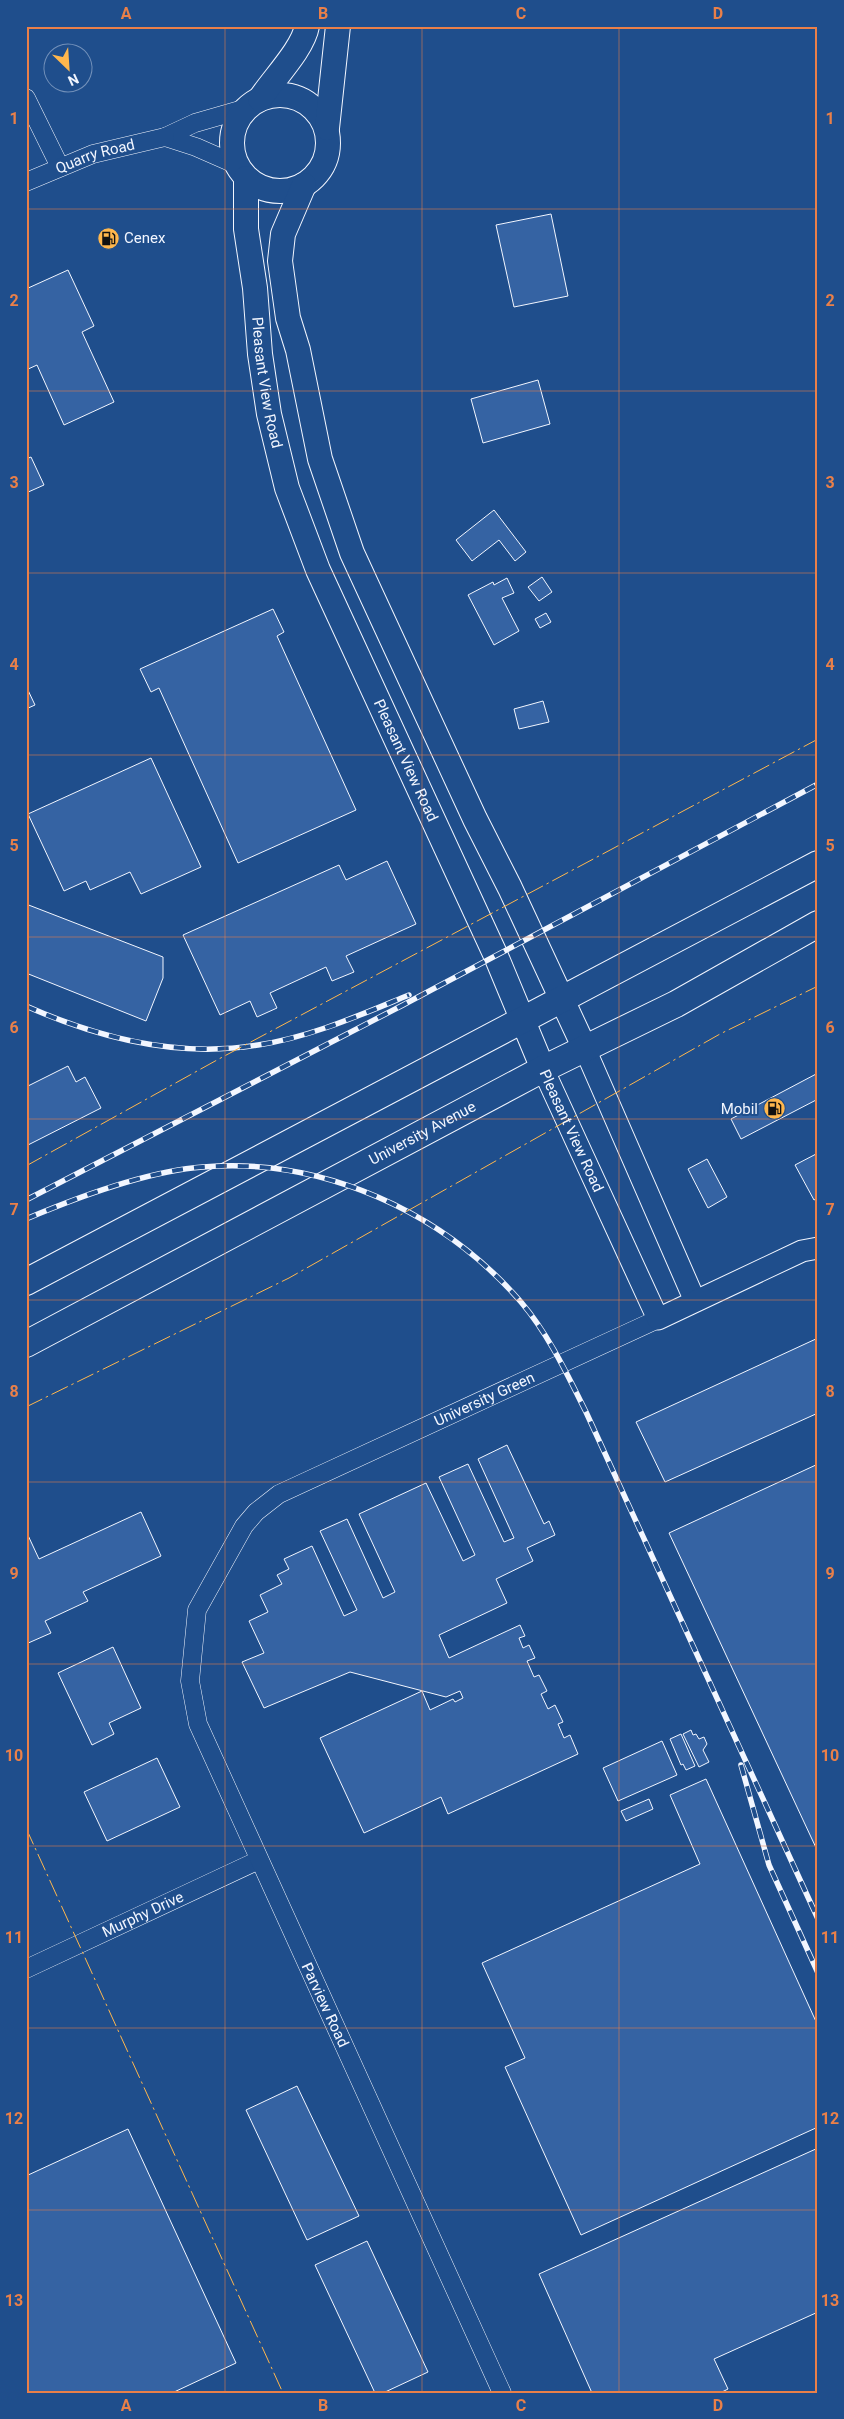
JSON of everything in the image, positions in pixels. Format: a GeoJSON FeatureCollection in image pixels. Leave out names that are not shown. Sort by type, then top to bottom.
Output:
{"type":"FeatureCollection","features":[{"type":"Feature","properties":{"kind":"main road"},"geometry":{"type":"LineString","coordinates":[[307,26],[306,33],[290,60],[237,120],[232,135],[232,150],[241,172],[259,187],[273,191],[289,191],[304,186],[317,175],[326,161],[329,144],[327,128],[338,26]]}},
{"type":"Feature","properties":{"kind":"main road"},"geometry":{"type":"LineString","coordinates":[[253,104],[275,95],[292,96],[307,102],[319,113],[327,128]]}},
{"type":"Feature","properties":{"kind":"main road","name":"Pleasant View Road"},"geometry":{"type":"LineString","coordinates":[[241,172],[246,229],[255,288],[260,354],[269,414],[287,488],[318,570],[496,956],[543,1069]]}},
{"type":"Feature","properties":{"kind":"main road","name":"Pleasant View Road"},"geometry":{"type":"LineString","coordinates":[[304,186],[283,234],[280,261],[288,318],[298,350],[320,459],[352,553],[475,819],[510,888],[585,1049]]}},
{"type":"Feature","properties":{"kind":"main road"},"geometry":{"type":"LineString","coordinates":[[26,1282],[818,864]]}},
{"type":"Feature","properties":{"kind":"main road","name":"University Avenue"},"geometry":{"type":"LineString","coordinates":[[26,1344],[543,1069],[676,1004],[818,924]]}},
{"type":"Feature","properties":{"kind":"street"},"geometry":{"type":"LineString","coordinates":[[26,98],[60,167]]}},
{"type":"Feature","properties":{"kind":"street","name":"Quarry Road"},"geometry":{"type":"LineString","coordinates":[[26,182],[93,154],[165,137],[195,123],[253,104]]}},
{"type":"Feature","properties":{"kind":"street"},"geometry":{"type":"LineString","coordinates":[[165,137],[196,147],[241,172]]}},
{"type":"Feature","properties":{"kind":"street","name":"Pleasant View Road"},"geometry":{"type":"LineString","coordinates":[[585,1049],[695,1301]]}},
{"type":"Feature","properties":{"kind":"street","name":"Pleasant View Road"},"geometry":{"type":"LineString","coordinates":[[543,1069],[658,1319]]}},
{"type":"Feature","properties":{"kind":"street","name":"University Green"},"geometry":{"type":"LineString","coordinates":[[199,1607],[244,1526],[256,1512],[279,1494],[802,1251],[818,1248]]}},
{"type":"Feature","properties":{"kind":"street","name":"Parview Road"},"geometry":{"type":"LineString","coordinates":[[199,1607],[191,1657],[190,1681],[198,1724],[209,1752],[502,2393]]}},
{"type":"Feature","properties":{"kind":"street","name":"Murphy Drive"},"geometry":{"type":"LineString","coordinates":[[26,1969],[259,1860]]}},
{"type":"Feature","properties":{"kind":"building"},"geometry":{"type":"Polygon","coordinates":[[[551,214],[568,296],[514,307],[496,225],[551,214]]]}},
{"type":"Feature","properties":{"kind":"building"},"geometry":{"type":"Polygon","coordinates":[[[68,270],[94,326],[82,332],[114,402],[64,425],[37,365],[26,370],[26,289],[68,270]]]}},
{"type":"Feature","properties":{"kind":"building"},"geometry":{"type":"Polygon","coordinates":[[[538,380],[550,424],[483,443],[471,399],[538,380]]]}},
{"type":"Feature","properties":{"kind":"building"},"geometry":{"type":"Polygon","coordinates":[[[31,457],[44,485],[26,493],[26,459],[31,457]]]}},
{"type":"Feature","properties":{"kind":"building"},"geometry":{"type":"Polygon","coordinates":[[[494,510],[526,552],[515,561],[499,540],[472,561],[456,540],[494,510]]]}},
{"type":"Feature","properties":{"kind":"building"},"geometry":{"type":"Polygon","coordinates":[[[542,577],[552,592],[539,601],[528,587],[542,577]]]}},
{"type":"Feature","properties":{"kind":"building"},"geometry":{"type":"Polygon","coordinates":[[[507,578],[514,593],[502,598],[519,631],[494,645],[468,595],[493,582],[494,585],[507,578]]]}},
{"type":"Feature","properties":{"kind":"building"},"geometry":{"type":"Polygon","coordinates":[[[273,609],[284,632],[277,636],[356,810],[238,863],[159,688],[151,692],[140,669],[273,609]]]}},
{"type":"Feature","properties":{"kind":"building"},"geometry":{"type":"Polygon","coordinates":[[[546,613],[551,622],[540,628],[535,619],[546,613]]]}},
{"type":"Feature","properties":{"kind":"building"},"geometry":{"type":"Polygon","coordinates":[[[26,686],[35,705],[26,709],[26,686]]]}},
{"type":"Feature","properties":{"kind":"building"},"geometry":{"type":"Polygon","coordinates":[[[543,701],[549,722],[519,729],[514,709],[543,701]]]}},
{"type":"Feature","properties":{"kind":"building"},"geometry":{"type":"Polygon","coordinates":[[[151,758],[201,867],[141,894],[130,872],[90,890],[86,881],[64,891],[28,814],[151,758]]]}},
{"type":"Feature","properties":{"kind":"building"},"geometry":{"type":"Polygon","coordinates":[[[387,861],[416,924],[346,956],[354,972],[332,981],[326,967],[270,993],[277,1008],[257,1017],[250,1001],[220,1015],[183,935],[339,865],[346,880],[387,861]]]}},
{"type":"Feature","properties":{"kind":"building"},"geometry":{"type":"Polygon","coordinates":[[[26,904],[163,957],[163,978],[146,1021],[26,973],[26,904]]]}},
{"type":"Feature","properties":{"kind":"building"},"geometry":{"type":"Polygon","coordinates":[[[68,1066],[76,1082],[85,1077],[101,1108],[26,1146],[26,1087],[68,1066]]]}},
{"type":"Feature","properties":{"kind":"building","name":"Mobil"},"geometry":{"type":"Polygon","coordinates":[[[818,1073],[818,1099],[741,1139],[731,1119],[818,1073]]]}},
{"type":"Feature","properties":{"kind":"building"},"geometry":{"type":"Polygon","coordinates":[[[818,1153],[818,1198],[814,1200],[795,1165],[818,1153]]]}},
{"type":"Feature","properties":{"kind":"building"},"geometry":{"type":"Polygon","coordinates":[[[707,1159],[727,1197],[708,1208],[688,1169],[707,1159]]]}},
{"type":"Feature","properties":{"kind":"building"},"geometry":{"type":"Polygon","coordinates":[[[818,1338],[818,1413],[665,1482],[636,1422],[818,1338]]]}},
{"type":"Feature","properties":{"kind":"building"},"geometry":{"type":"Polygon","coordinates":[[[507,1445],[544,1524],[549,1521],[555,1535],[527,1548],[533,1561],[496,1579],[507,1603],[439,1635],[449,1658],[520,1625],[525,1636],[519,1638],[523,1648],[529,1645],[535,1658],[527,1661],[534,1677],[539,1675],[547,1691],[541,1694],[548,1709],[555,1705],[563,1722],[558,1724],[564,1738],[570,1735],[578,1754],[448,1814],[441,1797],[364,1833],[320,1738],[422,1691],[430,1710],[453,1699],[455,1702],[463,1698],[460,1691],[446,1697],[350,1672],[264,1708],[242,1662],[264,1653],[249,1621],[268,1612],[260,1595],[282,1584],[277,1575],[289,1569],[284,1559],[312,1546],[344,1616],[357,1610],[320,1531],[347,1519],[383,1598],[395,1592],[359,1514],[426,1483],[463,1561],[475,1555],[439,1477],[468,1464],[504,1542],[514,1538],[478,1459],[507,1445]]]}},
{"type":"Feature","properties":{"kind":"building"},"geometry":{"type":"Polygon","coordinates":[[[818,1464],[818,1852],[669,1533],[818,1464]]]}},
{"type":"Feature","properties":{"kind":"building"},"geometry":{"type":"Polygon","coordinates":[[[141,1512],[161,1556],[83,1592],[88,1601],[45,1621],[51,1633],[26,1644],[26,1531],[39,1559],[141,1512]]]}},
{"type":"Feature","properties":{"kind":"building"},"geometry":{"type":"Polygon","coordinates":[[[113,1647],[141,1708],[109,1723],[114,1734],[92,1745],[58,1673],[113,1647]]]}},
{"type":"Feature","properties":{"kind":"building"},"geometry":{"type":"Polygon","coordinates":[[[691,1730],[693,1735],[696,1734],[699,1739],[704,1737],[707,1744],[703,1750],[709,1762],[699,1767],[683,1734],[691,1730]]]}},
{"type":"Feature","properties":{"kind":"building"},"geometry":{"type":"Polygon","coordinates":[[[681,1734],[695,1766],[686,1770],[683,1764],[681,1765],[670,1739],[681,1734]]]}},
{"type":"Feature","properties":{"kind":"building"},"geometry":{"type":"Polygon","coordinates":[[[662,1741],[677,1775],[618,1801],[603,1768],[662,1741]]]}},
{"type":"Feature","properties":{"kind":"building"},"geometry":{"type":"Polygon","coordinates":[[[157,1758],[180,1807],[107,1841],[84,1792],[157,1758]]]}},
{"type":"Feature","properties":{"kind":"building"},"geometry":{"type":"Polygon","coordinates":[[[706,1779],[818,2026],[818,2127],[581,2235],[505,2067],[525,2058],[482,1963],[700,1864],[670,1795],[706,1779]]]}},
{"type":"Feature","properties":{"kind":"building"},"geometry":{"type":"Polygon","coordinates":[[[649,1799],[653,1809],[626,1821],[621,1811],[649,1799]]]}},
{"type":"Feature","properties":{"kind":"building"},"geometry":{"type":"Polygon","coordinates":[[[297,2086],[359,2216],[307,2240],[246,2110],[297,2086]]]}},
{"type":"Feature","properties":{"kind":"building"},"geometry":{"type":"Polygon","coordinates":[[[128,2129],[236,2363],[172,2393],[26,2393],[26,2176],[128,2129]]]}},
{"type":"Feature","properties":{"kind":"building"},"geometry":{"type":"Polygon","coordinates":[[[818,2148],[818,2312],[714,2359],[728,2389],[720,2393],[592,2393],[539,2274],[818,2148]]]}},
{"type":"Feature","properties":{"kind":"building"},"geometry":{"type":"Polygon","coordinates":[[[367,2241],[428,2372],[383,2393],[375,2393],[315,2265],[367,2241]]]}},
{"type":"Feature","properties":{"kind":"railway"},"geometry":{"type":"LineString","coordinates":[[26,1200],[403,1005],[818,784]]}},
{"type":"Feature","properties":{"kind":"railway"},"geometry":{"type":"LineString","coordinates":[[26,1006],[110,1036],[169,1047],[199,1049],[258,1045],[297,1037],[409,995]]}},
{"type":"Feature","properties":{"kind":"railway"},"geometry":{"type":"LineString","coordinates":[[26,1219],[68,1202],[136,1179],[181,1169],[248,1166],[292,1171],[336,1182],[378,1197],[418,1217],[455,1242],[490,1270],[531,1315],[549,1341],[572,1383],[818,1919]]}},
{"type":"Feature","properties":{"kind":"railway"},"geometry":{"type":"LineString","coordinates":[[741,1765],[769,1865],[818,1973]]}},
{"type":"Feature","properties":{"kind":"power"},"geometry":{"type":"LineString","coordinates":[[26,1166],[217,1060],[818,739]]}},
{"type":"Feature","properties":{"kind":"power"},"geometry":{"type":"LineString","coordinates":[[26,1407],[289,1278],[720,1034],[818,986]]}},
{"type":"Feature","properties":{"kind":"power"},"geometry":{"type":"LineString","coordinates":[[26,1828],[283,2393]]}},
{"type":"Feature","properties":{"kind":"place","name":"Cenex"},"geometry":{"type":"Point","coordinates":[108,238]}},
{"type":"Feature","properties":{"kind":"place","name":"Mobil"},"geometry":{"type":"Point","coordinates":[774,1109]}}]}
